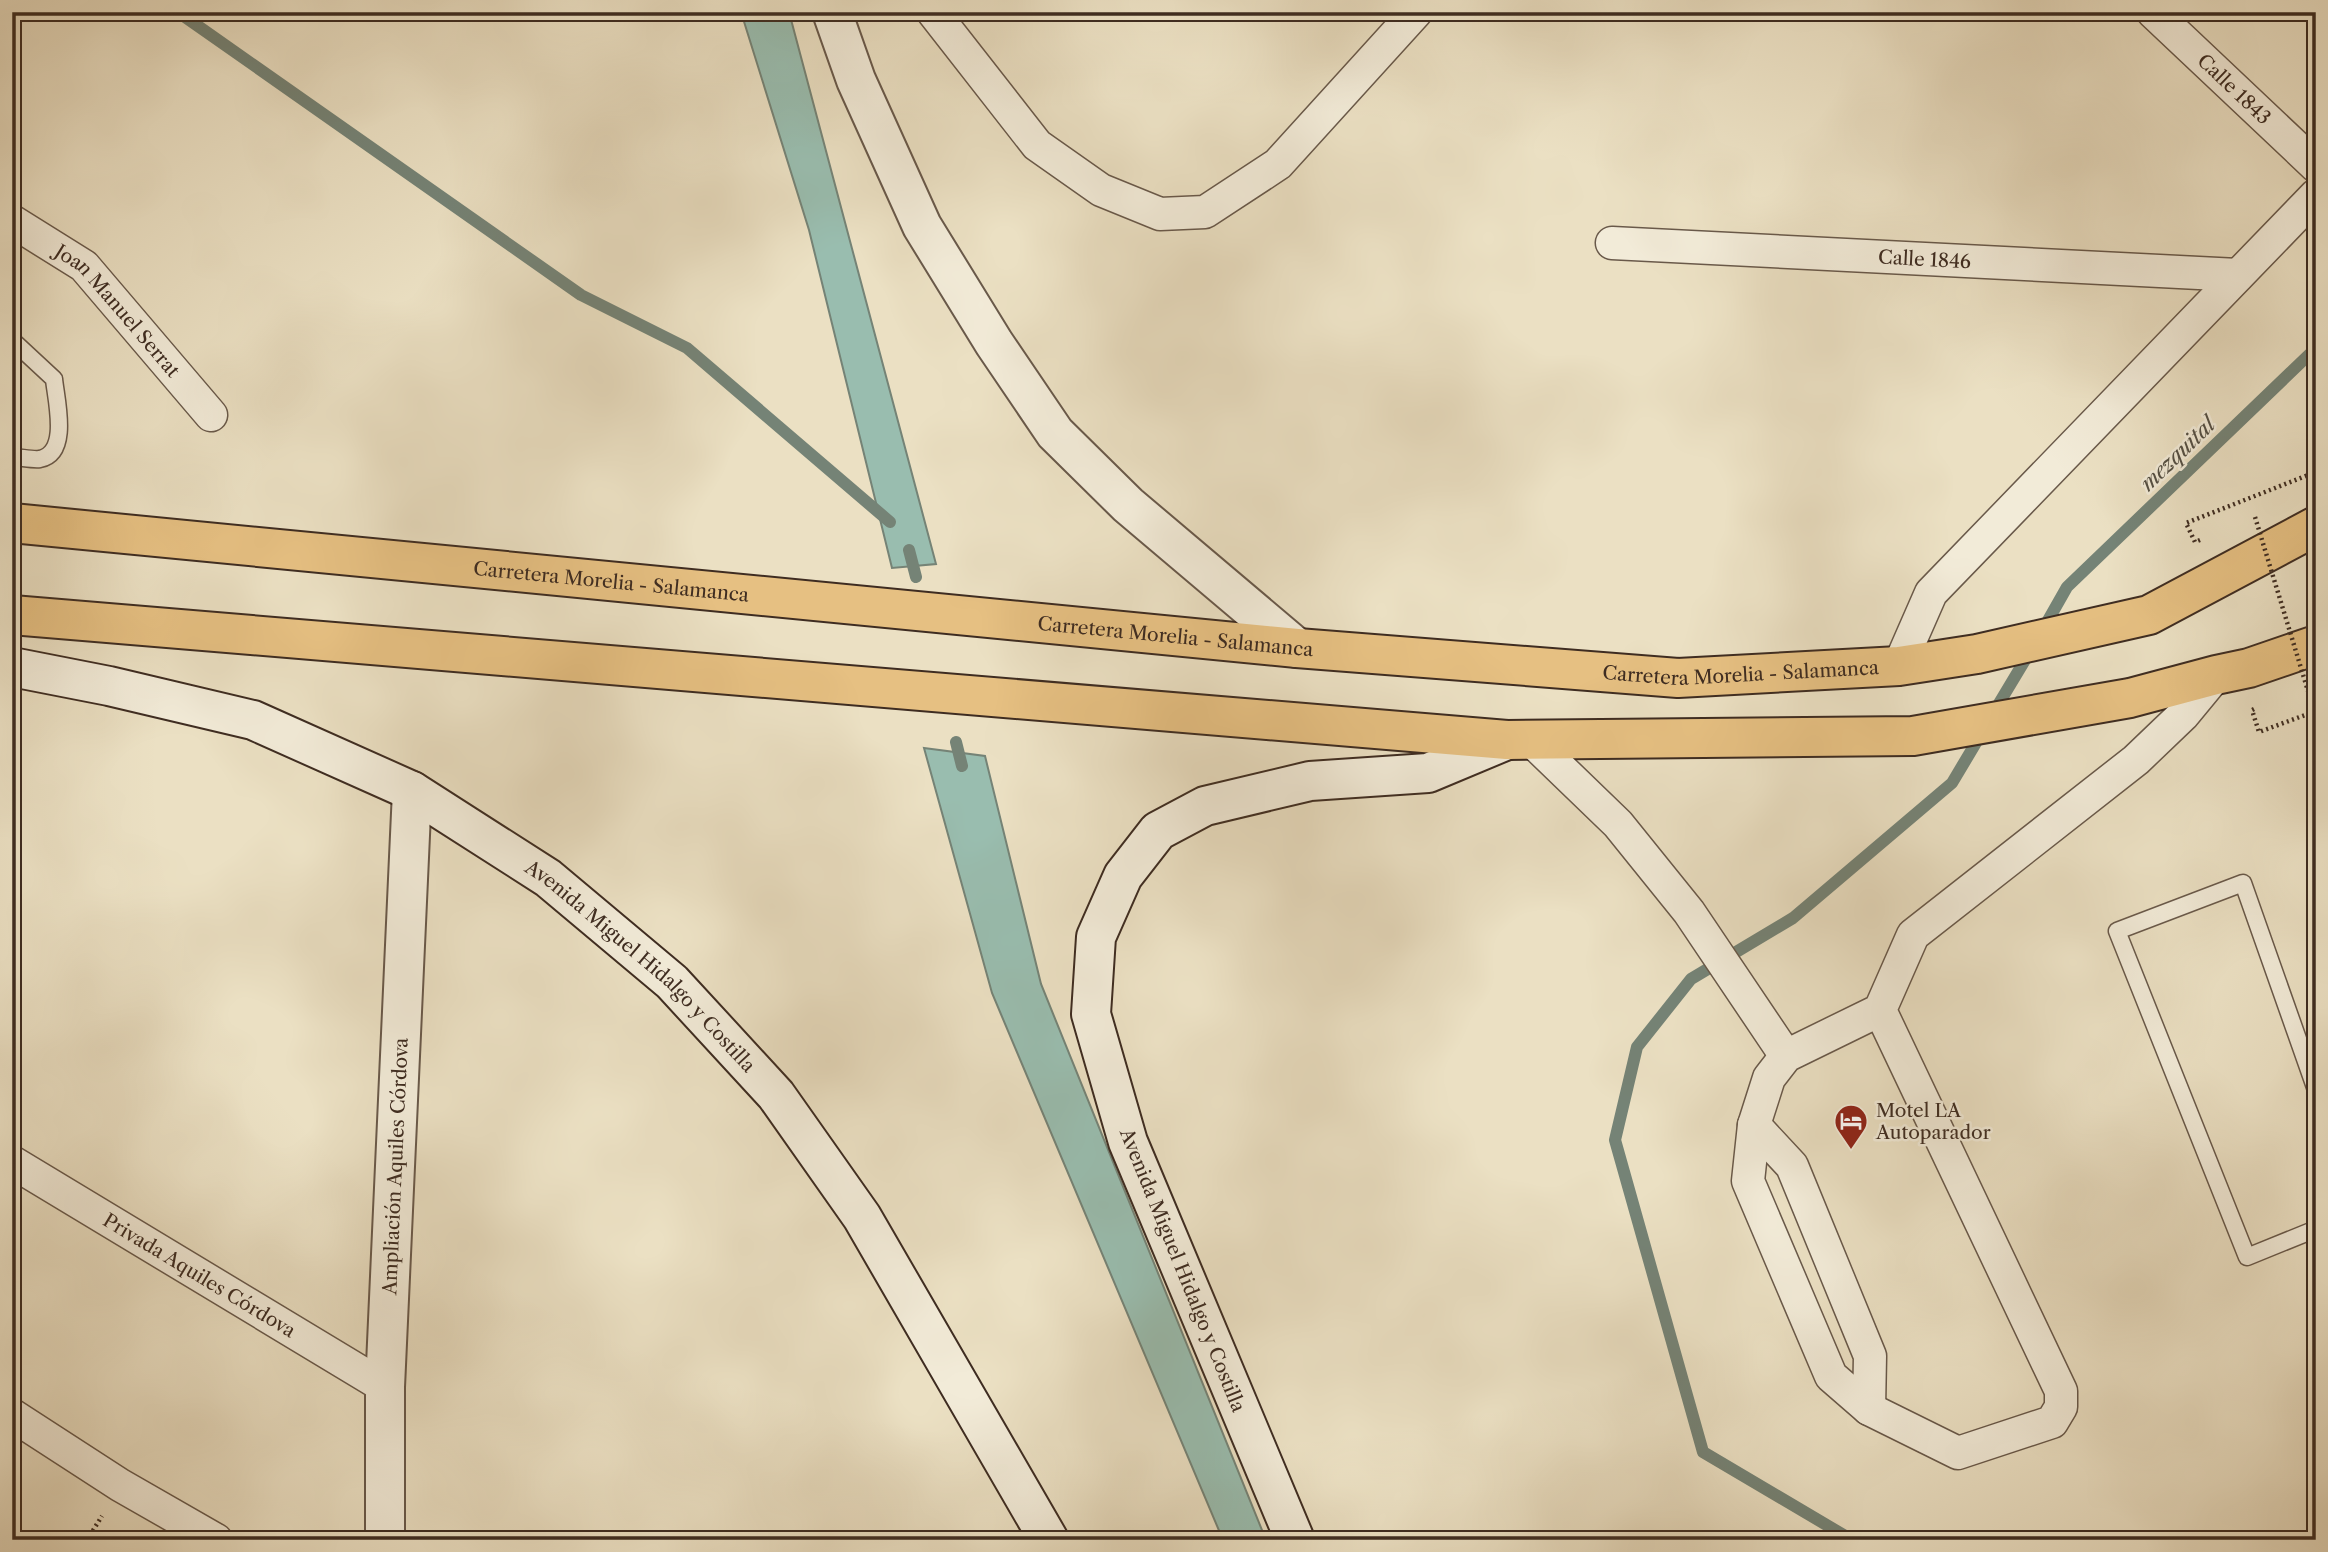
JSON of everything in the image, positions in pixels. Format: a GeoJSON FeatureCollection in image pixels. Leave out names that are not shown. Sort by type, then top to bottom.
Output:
{"type":"FeatureCollection","features":[{"type":"Feature","properties":{"kind":"highway","name":"Carretera Morelia - Salamanca"},"geometry":{"type":"LineString","coordinates":[[12,523],[1297,648],[1678,678],[1899,666],[1977,654],[2150,615],[2316,526]]}},
{"type":"Feature","properties":{"kind":"highway"},"geometry":{"type":"LineString","coordinates":[[12,615],[1518,740],[1913,736],[2130,698],[2249,668],[2316,645]]}},
{"type":"Feature","properties":{"kind":"main road"},"geometry":{"type":"LineString","coordinates":[[832,12],[856,80],[922,226],[994,343],[1055,433],[1128,505],[1297,648]]}},
{"type":"Feature","properties":{"kind":"main road","name":"Avenida Miguel Hidalgo y Costilla"},"geometry":{"type":"LineString","coordinates":[[12,667],[110,686],[253,720],[412,791],[558,886],[672,982],[776,1095],[862,1217],[1049,1540]]}},
{"type":"Feature","properties":{"kind":"main road","name":"Avenida Miguel Hidalgo y Costilla"},"geometry":{"type":"LineString","coordinates":[[1295,1540],[1128,1142],[1091,1014],[1096,937],[1123,876],[1158,831],[1205,806],[1310,781],[1428,772],[1518,740]]}},
{"type":"Feature","properties":{"kind":"main road","name":"Ampliación Aquiles Córdova"},"geometry":{"type":"LineString","coordinates":[[385,1540],[385,1387],[412,791]]}},
{"type":"Feature","properties":{"kind":"street"},"geometry":{"type":"LineString","coordinates":[[933,12],[1037,145],[1101,190],[1160,214],[1205,212],[1278,164],[1416,12]]}},
{"type":"Feature","properties":{"kind":"street","name":"Calle 1843"},"geometry":{"type":"LineString","coordinates":[[2153,12],[2316,166]]}},
{"type":"Feature","properties":{"kind":"street"},"geometry":{"type":"LineString","coordinates":[[1899,666],[1931,593],[2316,195]]}},
{"type":"Feature","properties":{"kind":"street","name":"Joan Manuel Serrat"},"geometry":{"type":"LineString","coordinates":[[12,221],[84,266],[211,415]]}},
{"type":"Feature","properties":{"kind":"street","name":"Calle 1846"},"geometry":{"type":"LineString","coordinates":[[1612,243],[2238,275]]}},
{"type":"Feature","properties":{"kind":"street"},"geometry":{"type":"LineString","coordinates":[[1880,1010],[2061,1391],[2061,1407],[2052,1422],[1958,1453],[1869,1409],[1831,1376],[1748,1181],[1754,1125],[1769,1078],[1786,1056],[1880,1010],[1913,935],[2136,760],[2183,715],[2216,675]]}},
{"type":"Feature","properties":{"kind":"street"},"geometry":{"type":"LineString","coordinates":[[1518,740],[1618,824],[1696,922],[1786,1056]]}},
{"type":"Feature","properties":{"kind":"street"},"geometry":{"type":"LineString","coordinates":[[1754,1125],[1792,1166],[1865,1343],[1870,1356],[1869,1409]]}},
{"type":"Feature","properties":{"kind":"street","name":"Privada Aquiles Córdova"},"geometry":{"type":"LineString","coordinates":[[12,1162],[385,1387]]}},
{"type":"Feature","properties":{"kind":"street"},"geometry":{"type":"LineString","coordinates":[[12,1415],[121,1485],[216,1540]]}},
{"type":"Feature","properties":{"kind":"lane"},"geometry":{"type":"LineString","coordinates":[[12,340],[54,379],[60,436],[52,451],[41,459],[12,457]]}},
{"type":"Feature","properties":{"kind":"lane"},"geometry":{"type":"LineString","coordinates":[[2316,1090],[2243,883],[2117,931],[2247,1257],[2316,1229]]}},
{"type":"Feature","properties":{"kind":"path"},"geometry":{"type":"LineString","coordinates":[[2207,537],[2195,542],[2186,523],[2316,472]]}},
{"type":"Feature","properties":{"kind":"path"},"geometry":{"type":"LineString","coordinates":[[2243,522],[2255,517],[2308,691],[2296,695]]}},
{"type":"Feature","properties":{"kind":"path"},"geometry":{"type":"LineString","coordinates":[[2263,706],[2252,710],[2259,732],[2316,711]]}},
{"type":"Feature","properties":{"kind":"shaded area"},"geometry":{"type":"Polygon","coordinates":[[[741,12],[789,12],[936,564],[892,568],[809,230],[741,12]]]}},
{"type":"Feature","properties":{"kind":"shaded area"},"geometry":{"type":"Polygon","coordinates":[[[924,748],[985,756],[1041,984],[1266,1540],[1223,1540],[992,993],[924,748]]]}},
{"type":"Feature","properties":{"kind":"waterway"},"geometry":{"type":"LineString","coordinates":[[178,12],[581,295],[687,348],[890,522]]}},
{"type":"Feature","properties":{"kind":"waterway","name":"mezquital"},"geometry":{"type":"LineString","coordinates":[[2042,631],[2067,587],[2316,348]]}},
{"type":"Feature","properties":{"kind":"waterway"},"geometry":{"type":"LineString","coordinates":[[909,550],[916,577]]}},
{"type":"Feature","properties":{"kind":"waterway"},"geometry":{"type":"LineString","coordinates":[[1992,715],[2031,650]]}},
{"type":"Feature","properties":{"kind":"waterway"},"geometry":{"type":"LineString","coordinates":[[1852,1540],[1703,1452],[1615,1140],[1637,1047],[1691,979],[1793,918],[1952,783],[1983,731]]}},
{"type":"Feature","properties":{"kind":"waterway"},"geometry":{"type":"LineString","coordinates":[[956,742],[962,766]]}},
{"type":"Feature","properties":{"kind":"place","name":"Motel LA Autoparador"},"geometry":{"type":"Point","coordinates":[1851,1151]}}]}
